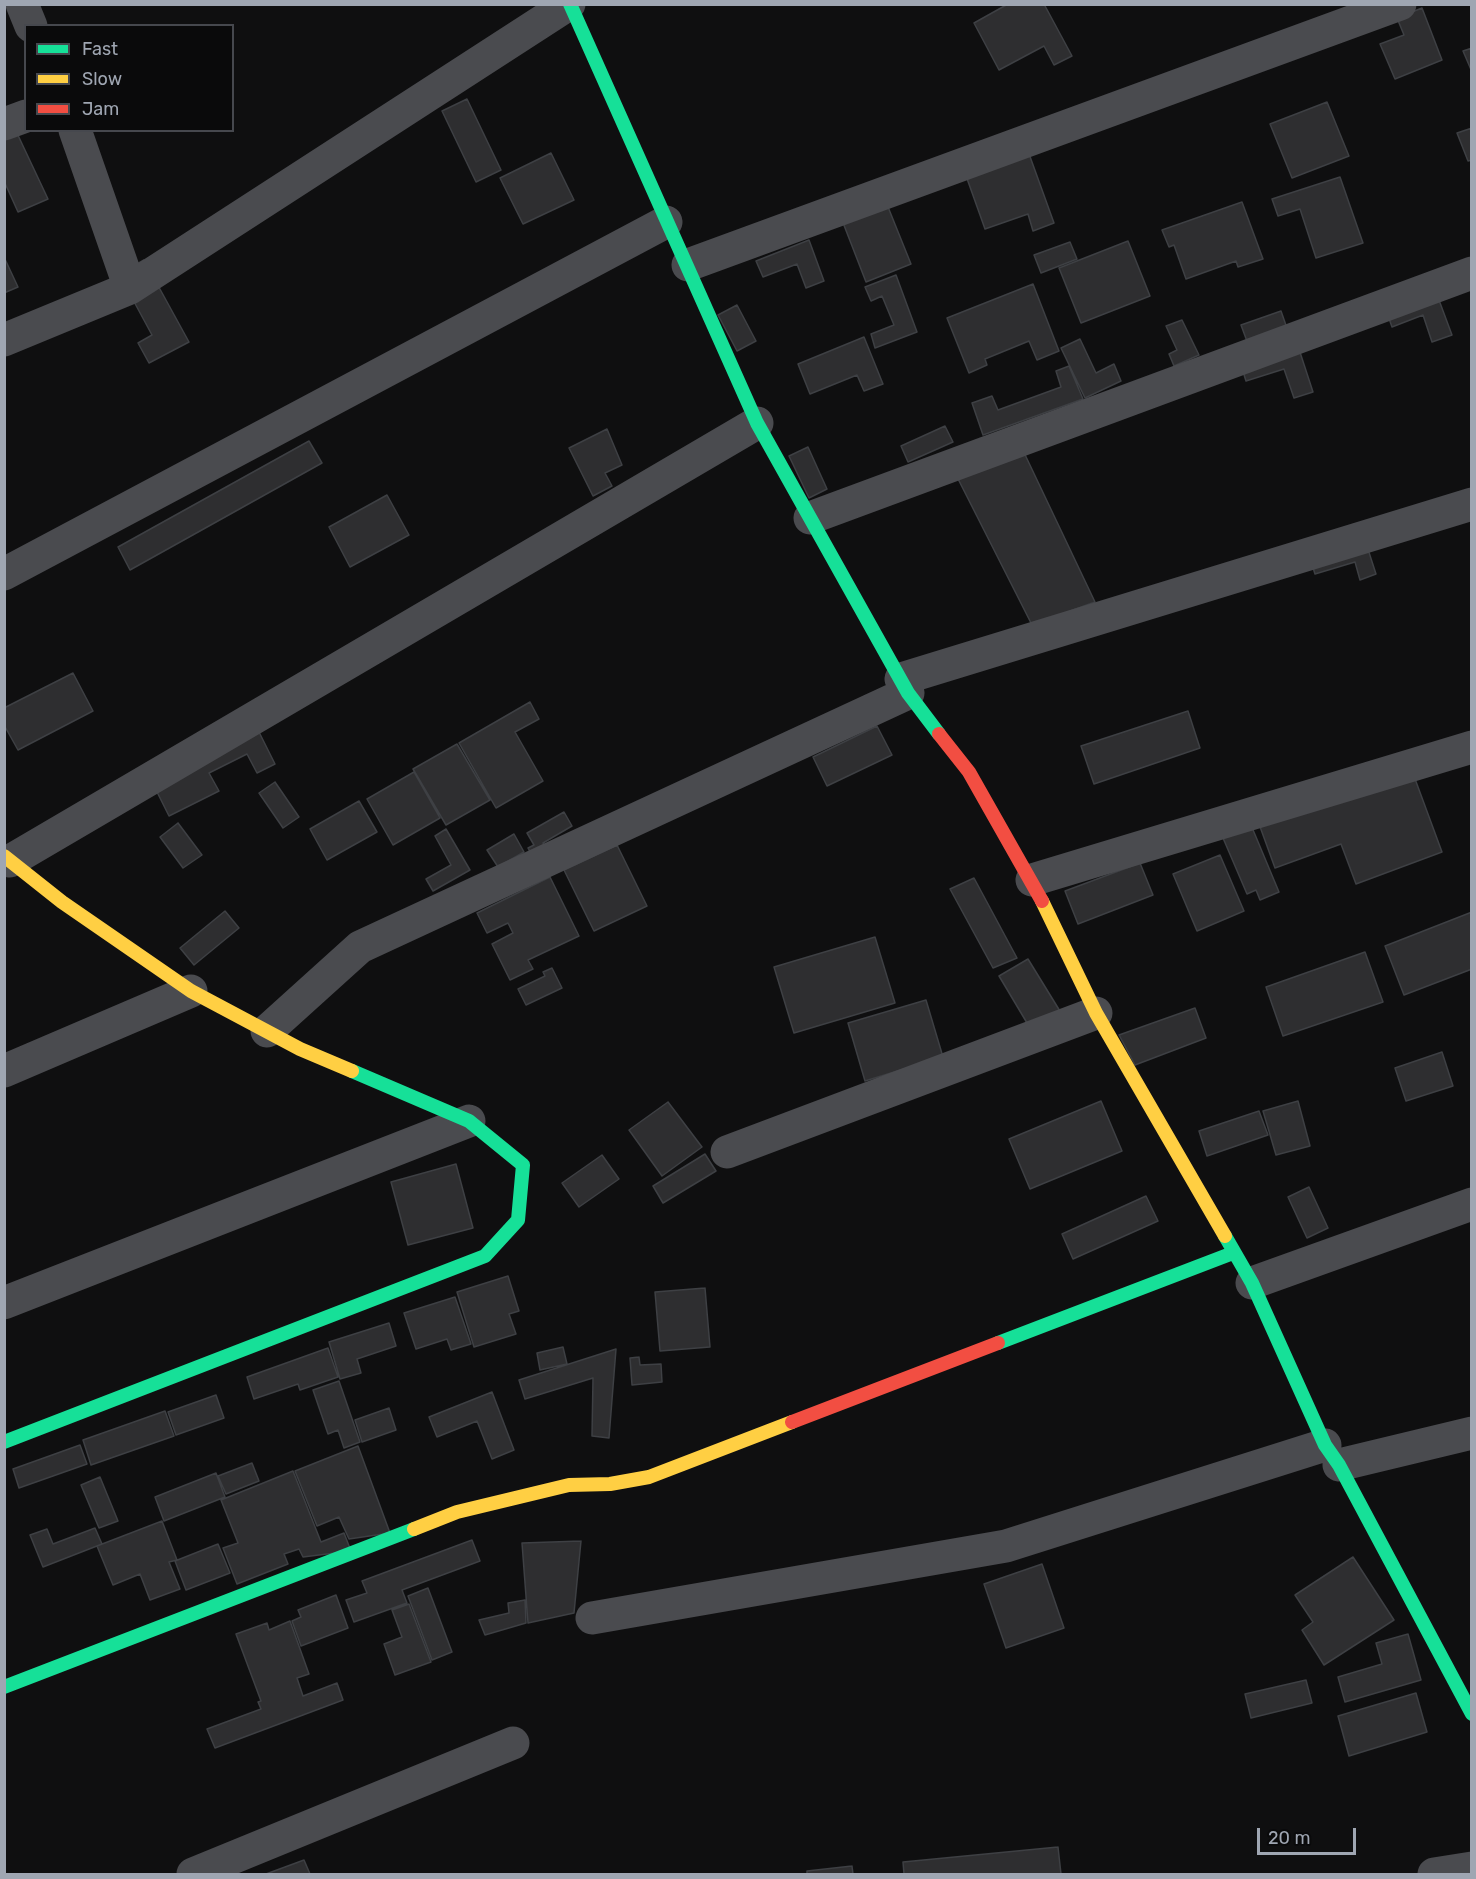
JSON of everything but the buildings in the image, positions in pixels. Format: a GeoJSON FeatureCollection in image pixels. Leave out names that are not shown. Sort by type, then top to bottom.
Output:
{"type":"FeatureCollection","features":[{"type":"Feature","properties":{"kind":"street"},"geometry":{"type":"LineString","coordinates":[[22,4],[30,24]]}},
{"type":"Feature","properties":{"kind":"street"},"geometry":{"type":"LineString","coordinates":[[4,340],[130,288],[570,4],[757,423],[904,686],[969,772],[1032,880],[1096,1013],[1252,1283],[1332,1455],[1472,1714]]}},
{"type":"Feature","properties":{"kind":"street"},"geometry":{"type":"LineString","coordinates":[[688,265],[1400,4]]}},
{"type":"Feature","properties":{"kind":"street"},"geometry":{"type":"LineString","coordinates":[[4,124],[24,117]]}},
{"type":"Feature","properties":{"kind":"street"},"geometry":{"type":"LineString","coordinates":[[76,132],[130,288]]}},
{"type":"Feature","properties":{"kind":"street"},"geometry":{"type":"LineString","coordinates":[[4,574],[666,222]]}},
{"type":"Feature","properties":{"kind":"street"},"geometry":{"type":"LineString","coordinates":[[810,518],[1472,273]]}},
{"type":"Feature","properties":{"kind":"street"},"geometry":{"type":"LineString","coordinates":[[4,1442],[485,1256],[518,1220],[524,1165],[469,1121],[300,1049],[191,991],[62,903],[7,859],[757,423]]}},
{"type":"Feature","properties":{"kind":"street"},"geometry":{"type":"LineString","coordinates":[[267,1031],[360,947],[904,686],[1472,504]]}},
{"type":"Feature","properties":{"kind":"street"},"geometry":{"type":"LineString","coordinates":[[1032,880],[1472,747]]}},
{"type":"Feature","properties":{"kind":"street"},"geometry":{"type":"LineString","coordinates":[[4,1071],[191,991]]}},
{"type":"Feature","properties":{"kind":"street"},"geometry":{"type":"LineString","coordinates":[[728,1152],[1096,1013]]}},
{"type":"Feature","properties":{"kind":"street"},"geometry":{"type":"LineString","coordinates":[[4,1303],[469,1121]]}},
{"type":"Feature","properties":{"kind":"street"},"geometry":{"type":"LineString","coordinates":[[1252,1283],[1472,1204]]}},
{"type":"Feature","properties":{"kind":"street"},"geometry":{"type":"LineString","coordinates":[[4,1687],[456,1512],[569,1485],[610,1484],[649,1477],[1233,1253]]}},
{"type":"Feature","properties":{"kind":"street"},"geometry":{"type":"LineString","coordinates":[[592,1618],[1006,1546],[1332,1455],[1472,1433]]}},
{"type":"Feature","properties":{"kind":"street"},"geometry":{"type":"LineString","coordinates":[[193,1875],[513,1743]]}},
{"type":"Feature","properties":{"kind":"street"},"geometry":{"type":"LineString","coordinates":[[1434,1875],[1472,1868]]}},
{"type":"Feature","properties":{"kind":"traffic: fast"},"geometry":{"type":"LineString","coordinates":[[570,4],[757,423],[908,693],[939,734]]}},
{"type":"Feature","properties":{"kind":"traffic: fast"},"geometry":{"type":"LineString","coordinates":[[4,1442],[485,1256],[518,1220],[523,1165],[469,1121],[352,1071]]}},
{"type":"Feature","properties":{"kind":"traffic: fast"},"geometry":{"type":"LineString","coordinates":[[1225,1236],[1252,1283],[1325,1445],[1339,1465],[1472,1714]]}},
{"type":"Feature","properties":{"kind":"traffic: fast"},"geometry":{"type":"LineString","coordinates":[[998,1343],[1233,1253]]}},
{"type":"Feature","properties":{"kind":"traffic: fast"},"geometry":{"type":"LineString","coordinates":[[4,1687],[414,1529]]}},
{"type":"Feature","properties":{"kind":"traffic: slow"},"geometry":{"type":"LineString","coordinates":[[4,856],[62,902],[191,991],[300,1049],[352,1071]]}},
{"type":"Feature","properties":{"kind":"traffic: slow"},"geometry":{"type":"LineString","coordinates":[[1042,901],[1096,1013],[1225,1236]]}},
{"type":"Feature","properties":{"kind":"traffic: slow"},"geometry":{"type":"LineString","coordinates":[[414,1529],[457,1512],[569,1485],[610,1484],[649,1477],[792,1422]]}},
{"type":"Feature","properties":{"kind":"traffic: jam"},"geometry":{"type":"LineString","coordinates":[[939,734],[969,772],[1042,901]]}},
{"type":"Feature","properties":{"kind":"traffic: jam"},"geometry":{"type":"LineString","coordinates":[[792,1422],[998,1343]]}}]}
